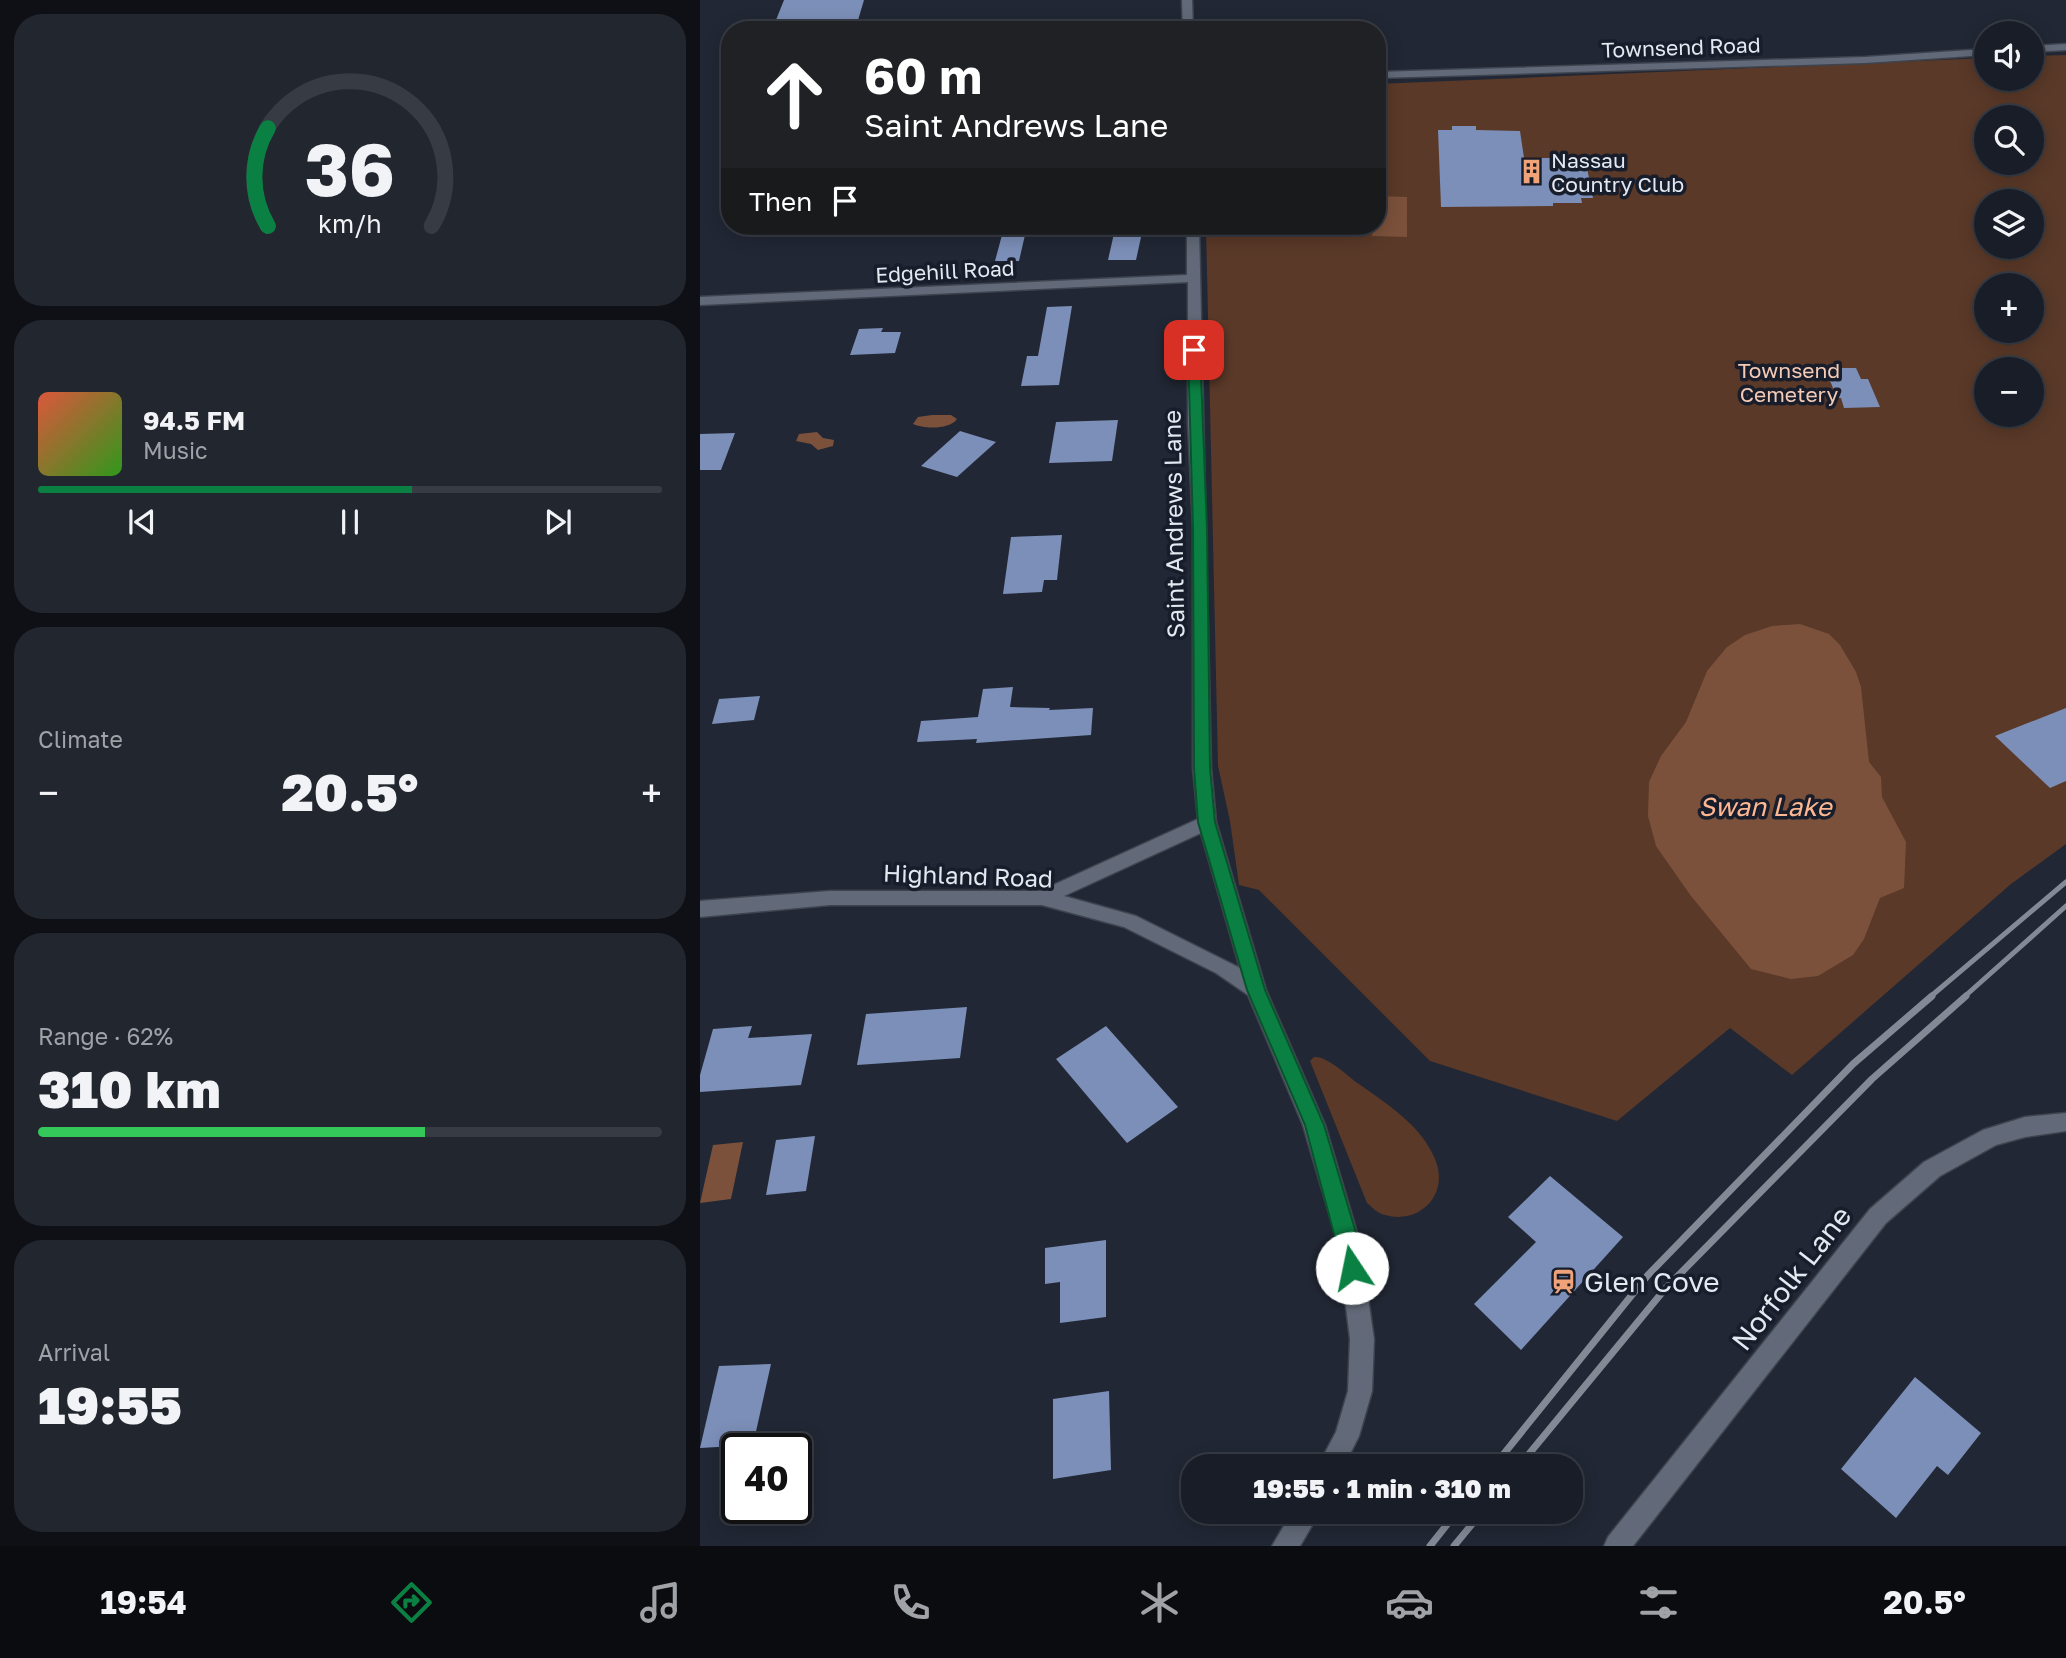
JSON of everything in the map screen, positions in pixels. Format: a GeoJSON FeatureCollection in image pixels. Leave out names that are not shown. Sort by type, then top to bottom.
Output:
{"type":"FeatureCollection","features":[{"type":"Feature","properties":{"kind":"street"},"geometry":{"type":"LineString","coordinates":[[1187,0],[1188,21]]}},
{"type":"Feature","properties":{"kind":"street"},"geometry":{"type":"LineString","coordinates":[[2044,48],[2066,47]]}},
{"type":"Feature","properties":{"kind":"street","name":"Townsend Road"},"geometry":{"type":"LineString","coordinates":[[1386,75],[1865,60],[1974,53]]}},
{"type":"Feature","properties":{"kind":"street","name":"Saint Andrews Lane"},"geometry":{"type":"LineString","coordinates":[[1193,235],[1202,768],[1206,822],[1256,990],[1314,1125],[1349,1243],[1362,1339],[1360,1391],[1347,1436],[1337,1454]]}},
{"type":"Feature","properties":{"kind":"street","name":"Edgehill Road"},"geometry":{"type":"LineString","coordinates":[[700,302],[1193,278]]}},
{"type":"Feature","properties":{"kind":"street"},"geometry":{"type":"LineString","coordinates":[[1042,898],[1206,822]]}},
{"type":"Feature","properties":{"kind":"street","name":"Highland Road"},"geometry":{"type":"LineString","coordinates":[[700,909],[844,898],[1042,898],[1129,921],[1223,967],[1256,990]]}},
{"type":"Feature","properties":{"kind":"street","name":"Norfolk Lane"},"geometry":{"type":"LineString","coordinates":[[1617,1546],[1878,1216],[1932,1169],[1991,1137],[2025,1127],[2066,1122]]}},
{"type":"Feature","properties":{"kind":"street"},"geometry":{"type":"LineString","coordinates":[[1285,1546],[1299,1524]]}},
{"type":"Feature","properties":{"kind":"green space","name":"Nassau Country Club"},"geometry":{"type":"Polygon","coordinates":[[[2066,55],[2066,844],[2011,884],[1792,1075],[1730,1028],[1617,1121],[1430,1061],[1259,890],[1239,885],[1230,821],[1218,766],[1206,235],[1386,235],[1386,84],[1974,59],[1974,91],[2044,91],[2044,56],[2066,55]]]}},
{"type":"Feature","properties":{"kind":"green space"},"geometry":{"type":"Polygon","coordinates":[[[1314,1057],[1331,1063],[1392,1108],[1412,1126],[1429,1147],[1439,1172],[1438,1184],[1429,1204],[1420,1211],[1398,1217],[1378,1212],[1367,1203],[1310,1061],[1314,1057]]]}},
{"type":"Feature","properties":{"kind":"water"},"geometry":{"type":"Polygon","coordinates":[[[1386,196],[1407,197],[1407,237],[1372,236],[1386,235],[1386,196]]]}},
{"type":"Feature","properties":{"kind":"water"},"geometry":{"type":"Polygon","coordinates":[[[951,415],[957,419],[953,423],[936,428],[913,424],[918,417],[951,415]]]}},
{"type":"Feature","properties":{"kind":"water"},"geometry":{"type":"Polygon","coordinates":[[[817,432],[823,438],[834,440],[833,446],[818,450],[811,444],[796,441],[799,434],[817,432]]]}},
{"type":"Feature","properties":{"kind":"water","name":"Swan Lake"},"geometry":{"type":"Polygon","coordinates":[[[1800,624],[1829,634],[1840,645],[1856,672],[1861,687],[1869,762],[1881,777],[1882,797],[1906,842],[1904,888],[1880,898],[1864,939],[1853,955],[1818,976],[1791,979],[1751,969],[1691,896],[1656,846],[1648,816],[1649,782],[1661,756],[1686,722],[1707,671],[1727,647],[1745,635],[1772,626],[1800,624]]]}},
{"type":"Feature","properties":{"kind":"water"},"geometry":{"type":"Polygon","coordinates":[[[743,1142],[731,1199],[700,1203],[713,1145],[743,1142]]]}},
{"type":"Feature","properties":{"kind":"building"},"geometry":{"type":"Polygon","coordinates":[[[784,0],[864,0],[858,21],[776,21],[784,0]]]}},
{"type":"Feature","properties":{"kind":"building","name":"Nassau Country Club"},"geometry":{"type":"Polygon","coordinates":[[[1452,126],[1476,126],[1476,130],[1520,131],[1524,158],[1585,158],[1593,198],[1581,198],[1582,203],[1553,203],[1553,206],[1441,207],[1438,130],[1452,130],[1452,126]]]}},
{"type":"Feature","properties":{"kind":"building"},"geometry":{"type":"Polygon","coordinates":[[[1002,235],[1025,235],[1019,261],[995,261],[1002,235]]]}},
{"type":"Feature","properties":{"kind":"building"},"geometry":{"type":"Polygon","coordinates":[[[1114,235],[1141,235],[1136,260],[1108,260],[1114,235]]]}},
{"type":"Feature","properties":{"kind":"building"},"geometry":{"type":"Polygon","coordinates":[[[1072,306],[1059,385],[1021,386],[1027,356],[1038,356],[1047,307],[1072,306]]]}},
{"type":"Feature","properties":{"kind":"building"},"geometry":{"type":"Polygon","coordinates":[[[883,328],[881,332],[901,332],[895,353],[850,355],[859,329],[883,328]]]}},
{"type":"Feature","properties":{"kind":"building"},"geometry":{"type":"Polygon","coordinates":[[[1825,368],[1856,368],[1861,379],[1868,379],[1880,407],[1844,408],[1825,368]]]}},
{"type":"Feature","properties":{"kind":"building"},"geometry":{"type":"Polygon","coordinates":[[[1118,420],[1112,461],[1049,463],[1056,422],[1118,420]]]}},
{"type":"Feature","properties":{"kind":"building"},"geometry":{"type":"Polygon","coordinates":[[[960,431],[996,442],[957,477],[921,466],[960,431]]]}},
{"type":"Feature","properties":{"kind":"building"},"geometry":{"type":"Polygon","coordinates":[[[735,433],[721,470],[700,470],[700,434],[735,433]]]}},
{"type":"Feature","properties":{"kind":"building"},"geometry":{"type":"Polygon","coordinates":[[[1062,535],[1057,580],[1044,580],[1042,592],[1003,594],[1011,537],[1062,535]]]}},
{"type":"Feature","properties":{"kind":"building"},"geometry":{"type":"Polygon","coordinates":[[[1013,687],[1010,707],[1050,708],[1049,710],[1093,708],[1091,735],[976,743],[977,739],[917,742],[921,721],[978,717],[983,689],[1013,687]]]}},
{"type":"Feature","properties":{"kind":"building"},"geometry":{"type":"Polygon","coordinates":[[[760,696],[754,720],[712,724],[719,699],[760,696]]]}},
{"type":"Feature","properties":{"kind":"building"},"geometry":{"type":"Polygon","coordinates":[[[2066,708],[2066,781],[2050,788],[1995,736],[2066,708]]]}},
{"type":"Feature","properties":{"kind":"building"},"geometry":{"type":"Polygon","coordinates":[[[967,1007],[960,1058],[857,1065],[866,1014],[967,1007]]]}},
{"type":"Feature","properties":{"kind":"building"},"geometry":{"type":"Polygon","coordinates":[[[752,1026],[748,1038],[812,1034],[801,1085],[700,1092],[700,1075],[713,1029],[752,1026]]]}},
{"type":"Feature","properties":{"kind":"building"},"geometry":{"type":"Polygon","coordinates":[[[1106,1026],[1178,1107],[1127,1143],[1056,1059],[1106,1026]]]}},
{"type":"Feature","properties":{"kind":"building"},"geometry":{"type":"Polygon","coordinates":[[[815,1136],[806,1191],[766,1195],[776,1140],[815,1136]]]}},
{"type":"Feature","properties":{"kind":"building","name":"Glen Cove"},"geometry":{"type":"Polygon","coordinates":[[[1550,1176],[1623,1237],[1521,1350],[1474,1304],[1536,1242],[1508,1217],[1550,1176]]]}},
{"type":"Feature","properties":{"kind":"building"},"geometry":{"type":"Polygon","coordinates":[[[1106,1240],[1106,1317],[1060,1323],[1060,1282],[1045,1284],[1045,1248],[1106,1240]]]}},
{"type":"Feature","properties":{"kind":"building"},"geometry":{"type":"Polygon","coordinates":[[[771,1364],[756,1433],[721,1433],[721,1447],[700,1448],[719,1366],[771,1364]]]}},
{"type":"Feature","properties":{"kind":"building"},"geometry":{"type":"Polygon","coordinates":[[[1915,1377],[1981,1433],[1948,1475],[1937,1466],[1896,1518],[1841,1469],[1915,1377]]]}},
{"type":"Feature","properties":{"kind":"building"},"geometry":{"type":"Polygon","coordinates":[[[1109,1391],[1111,1470],[1053,1479],[1053,1399],[1109,1391]]]}},
{"type":"Feature","properties":{"kind":"railway"},"geometry":{"type":"LineString","coordinates":[[1930,997],[2066,882]]}},
{"type":"Feature","properties":{"kind":"railway"},"geometry":{"type":"LineString","coordinates":[[1964,997],[2066,906]]}},
{"type":"Feature","properties":{"kind":"railway"},"geometry":{"type":"LineString","coordinates":[[1504,1454],[1648,1275],[1853,1064],[1932,996]]}},
{"type":"Feature","properties":{"kind":"railway"},"geometry":{"type":"LineString","coordinates":[[1529,1454],[1665,1289],[1872,1079],[1966,996]]}},
{"type":"Feature","properties":{"kind":"railway"},"geometry":{"type":"LineString","coordinates":[[1430,1546],[1447,1524]]}},
{"type":"Feature","properties":{"kind":"railway"},"geometry":{"type":"LineString","coordinates":[[1454,1546],[1472,1524]]}},
{"type":"Feature","properties":{"kind":"place","name":"Nassau Country Club"},"geometry":{"type":"Point","coordinates":[1531,172]}},
{"type":"Feature","properties":{"kind":"place","name":"Glen Cove"},"geometry":{"type":"Point","coordinates":[1564,1281]}},
{"type":"Feature","properties":{"kind":"route"},"geometry":{"type":"LineString","coordinates":[[1194,350],[1200,528],[1202,768],[1206,822],[1256,990],[1314,1125],[1349,1243],[1352,1268]]}},
{"type":"Feature","properties":{"kind":"park label","name":"Townsend Cemetery"},"geometry":{"type":"Point","coordinates":[1789,382]}}]}
